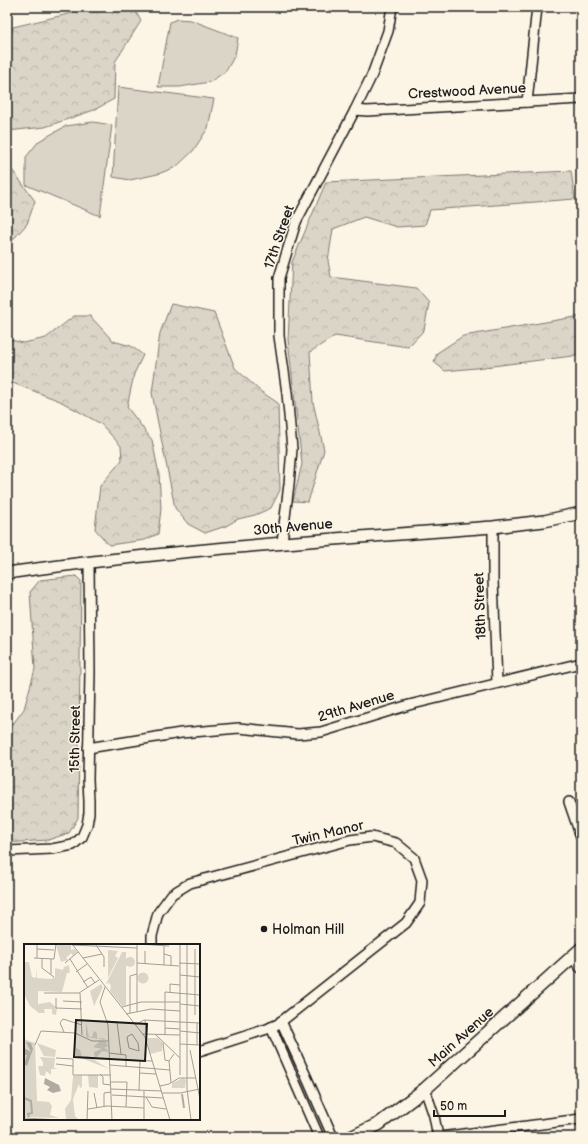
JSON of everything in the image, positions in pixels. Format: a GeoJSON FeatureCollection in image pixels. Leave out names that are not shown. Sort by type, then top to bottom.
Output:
{"type":"FeatureCollection","features":[{"type":"Feature","properties":{"kind":"main road","name":"Main Avenue"},"geometry":{"type":"LineString","coordinates":[[352,1137],[380,1124],[425,1089],[577,953]]}},
{"type":"Feature","properties":{"kind":"street","name":"17th Street"},"geometry":{"type":"LineString","coordinates":[[282,542],[292,449],[280,336],[279,278],[296,222],[372,75],[388,31],[392,7]]}},
{"type":"Feature","properties":{"kind":"street"},"geometry":{"type":"LineString","coordinates":[[527,102],[537,7]]}},
{"type":"Feature","properties":{"kind":"street","name":"Crestwood Avenue"},"geometry":{"type":"LineString","coordinates":[[355,110],[367,111],[581,98]]}},
{"type":"Feature","properties":{"kind":"street","name":"30th Avenue"},"geometry":{"type":"LineString","coordinates":[[7,573],[282,542],[493,527],[544,521],[581,513]]}},
{"type":"Feature","properties":{"kind":"street","name":"18th Street"},"geometry":{"type":"LineString","coordinates":[[493,527],[493,580],[497,683]]}},
{"type":"Feature","properties":{"kind":"street","name":"15th Street"},"geometry":{"type":"LineString","coordinates":[[7,852],[52,849],[73,845],[82,837],[87,825],[89,813],[89,563]]}},
{"type":"Feature","properties":{"kind":"street","name":"29th Avenue"},"geometry":{"type":"LineString","coordinates":[[88,748],[180,733],[239,728],[298,734],[321,732],[409,704],[581,663]]}},
{"type":"Feature","properties":{"kind":"street"},"geometry":{"type":"LineString","coordinates":[[569,802],[581,837]]}},
{"type":"Feature","properties":{"kind":"street","name":"Twin Manor"},"geometry":{"type":"LineString","coordinates":[[152,944],[152,936],[158,913],[172,894],[190,883],[350,840],[372,837],[396,843],[414,858],[422,880],[420,903],[406,923],[281,1021],[271,1027],[200,1051]]}},
{"type":"Feature","properties":{"kind":"street"},"geometry":{"type":"LineString","coordinates":[[577,953],[581,967]]}},
{"type":"Feature","properties":{"kind":"street"},"geometry":{"type":"LineString","coordinates":[[281,1021],[332,1135],[331,1137]]}},
{"type":"Feature","properties":{"kind":"street"},"geometry":{"type":"LineString","coordinates":[[271,1027],[319,1137]]}},
{"type":"Feature","properties":{"kind":"street"},"geometry":{"type":"LineString","coordinates":[[425,1089],[439,1137],[581,1120]]}},
{"type":"Feature","properties":{"kind":"green space"},"geometry":{"type":"Polygon","coordinates":[[[80,7],[133,7],[141,21],[115,62],[114,99],[94,110],[45,127],[7,131],[7,45],[13,27],[72,13],[80,7]]]}},
{"type":"Feature","properties":{"kind":"green space"},"geometry":{"type":"Polygon","coordinates":[[[177,19],[191,20],[238,38],[235,55],[226,71],[210,82],[180,87],[158,87],[170,22],[177,19]]]}},
{"type":"Feature","properties":{"kind":"green space"},"geometry":{"type":"Polygon","coordinates":[[[118,87],[214,99],[208,128],[193,151],[176,167],[158,174],[130,180],[113,177],[118,87]]]}},
{"type":"Feature","properties":{"kind":"green space"},"geometry":{"type":"Polygon","coordinates":[[[93,122],[112,125],[100,216],[26,185],[26,157],[39,141],[66,126],[93,122]]]}},
{"type":"Feature","properties":{"kind":"green space"},"geometry":{"type":"Polygon","coordinates":[[[7,170],[13,171],[35,201],[27,224],[7,246],[7,170]]]}},
{"type":"Feature","properties":{"kind":"green space"},"geometry":{"type":"Polygon","coordinates":[[[571,171],[575,199],[430,210],[425,225],[397,227],[364,217],[333,229],[328,261],[331,277],[416,288],[429,303],[424,330],[408,347],[335,336],[310,352],[313,402],[324,450],[308,502],[293,501],[302,464],[288,340],[292,262],[326,182],[571,171]]]}},
{"type":"Feature","properties":{"kind":"green space"},"geometry":{"type":"Polygon","coordinates":[[[171,304],[214,313],[235,368],[260,391],[278,403],[280,490],[271,508],[255,515],[238,519],[226,526],[205,533],[188,524],[175,508],[152,393],[160,333],[171,304]]]}},
{"type":"Feature","properties":{"kind":"green space"},"geometry":{"type":"Polygon","coordinates":[[[74,316],[90,316],[113,341],[131,346],[143,355],[134,374],[127,407],[152,440],[159,474],[161,509],[158,534],[145,540],[109,545],[95,529],[100,486],[122,460],[121,446],[101,424],[60,401],[10,382],[7,378],[7,339],[23,343],[46,338],[74,316]]]}},
{"type":"Feature","properties":{"kind":"green space"},"geometry":{"type":"Polygon","coordinates":[[[581,316],[581,355],[445,371],[434,362],[437,353],[463,336],[581,316]]]}},
{"type":"Feature","properties":{"kind":"green space"},"geometry":{"type":"Polygon","coordinates":[[[76,576],[81,581],[78,818],[69,833],[48,840],[7,843],[7,732],[24,709],[35,669],[30,592],[40,580],[76,576]]]}},
{"type":"Feature","properties":{"kind":"place","name":"Holman Hill"},"geometry":{"type":"Point","coordinates":[264,929]}}]}
